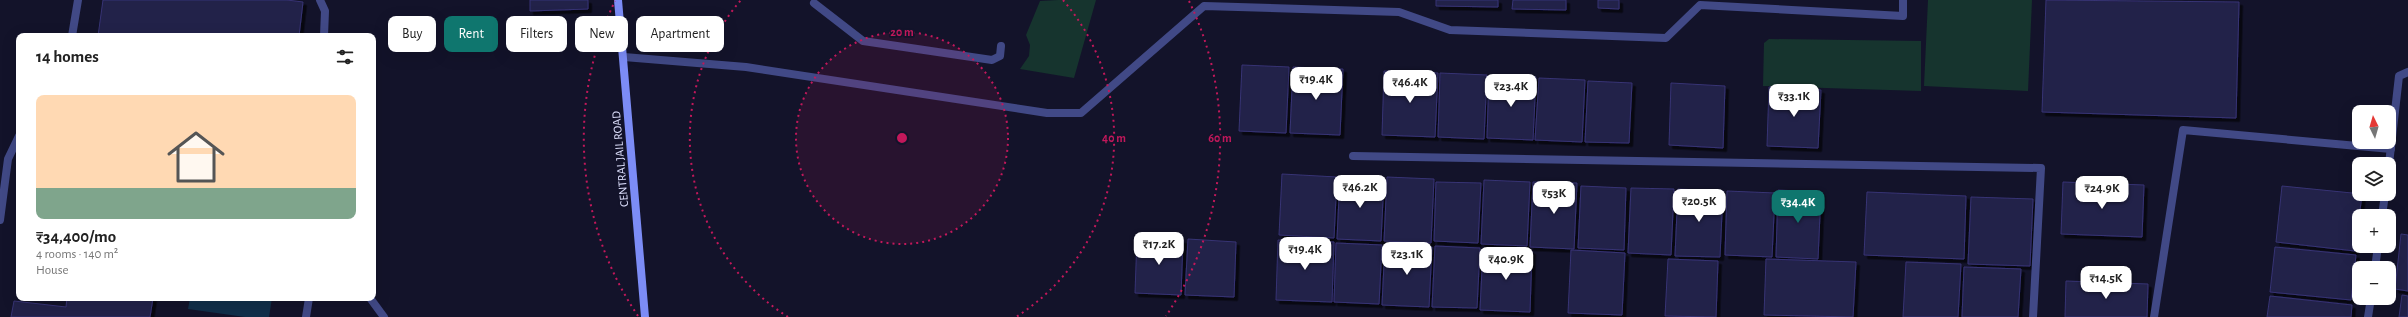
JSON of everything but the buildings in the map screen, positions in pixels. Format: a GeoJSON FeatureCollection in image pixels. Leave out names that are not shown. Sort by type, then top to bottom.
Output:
{"type":"FeatureCollection","features":[{"type":"Feature","properties":{"kind":"main road","name":"CENTRAL JAIL ROAD"},"geometry":{"type":"LineString","coordinates":[[618,0],[624,56],[645,317]]}},
{"type":"Feature","properties":{"kind":"street"},"geometry":{"type":"LineString","coordinates":[[72,33],[78,0]]}},
{"type":"Feature","properties":{"kind":"street"},"geometry":{"type":"LineString","coordinates":[[320,0],[325,11],[324,33]]}},
{"type":"Feature","properties":{"kind":"street"},"geometry":{"type":"LineString","coordinates":[[624,56],[746,67],[1046,113],[1081,113],[1204,3],[1400,12],[1450,30],[1666,38],[1700,5],[1902,16],[1904,0]]}},
{"type":"Feature","properties":{"kind":"street"},"geometry":{"type":"LineString","coordinates":[[814,3],[864,41],[992,60],[1000,56],[1002,46]]}},
{"type":"Feature","properties":{"kind":"street"},"geometry":{"type":"LineString","coordinates":[[2396,105],[2399,76],[2408,72]]}},
{"type":"Feature","properties":{"kind":"street"},"geometry":{"type":"LineString","coordinates":[[2154,317],[2183,130],[2352,145]]}},
{"type":"Feature","properties":{"kind":"street"},"geometry":{"type":"LineString","coordinates":[[0,220],[8,159],[16,142]]}},
{"type":"Feature","properties":{"kind":"street"},"geometry":{"type":"LineString","coordinates":[[2390,157],[2391,149]]}},
{"type":"Feature","properties":{"kind":"street"},"geometry":{"type":"LineString","coordinates":[[1352,156],[2041,168],[2033,317]]}},
{"type":"Feature","properties":{"kind":"street"},"geometry":{"type":"LineString","coordinates":[[306,317],[309,301]]}},
{"type":"Feature","properties":{"kind":"street"},"geometry":{"type":"LineString","coordinates":[[372,301],[384,317]]}},
{"type":"Feature","properties":{"kind":"street"},"geometry":{"type":"LineString","coordinates":[[2368,317],[2370,305]]}},
{"type":"Feature","properties":{"kind":"green space"},"geometry":{"type":"Polygon","coordinates":[[[1096,0],[1074,78],[1020,69],[1029,56],[1030,45],[1026,35],[1040,1],[1096,0]]]}},
{"type":"Feature","properties":{"kind":"green space"},"geometry":{"type":"Polygon","coordinates":[[[1928,0],[2032,0],[2028,91],[1924,86],[1928,0]]]}},
{"type":"Feature","properties":{"kind":"green space"},"geometry":{"type":"Polygon","coordinates":[[[1769,39],[1921,41],[1921,91],[1763,86],[1764,43],[1769,39]]]}},
{"type":"Feature","properties":{"kind":"water"},"geometry":{"type":"Polygon","coordinates":[[[189,301],[272,301],[269,317],[245,317],[188,309],[189,301]]]}}]}
